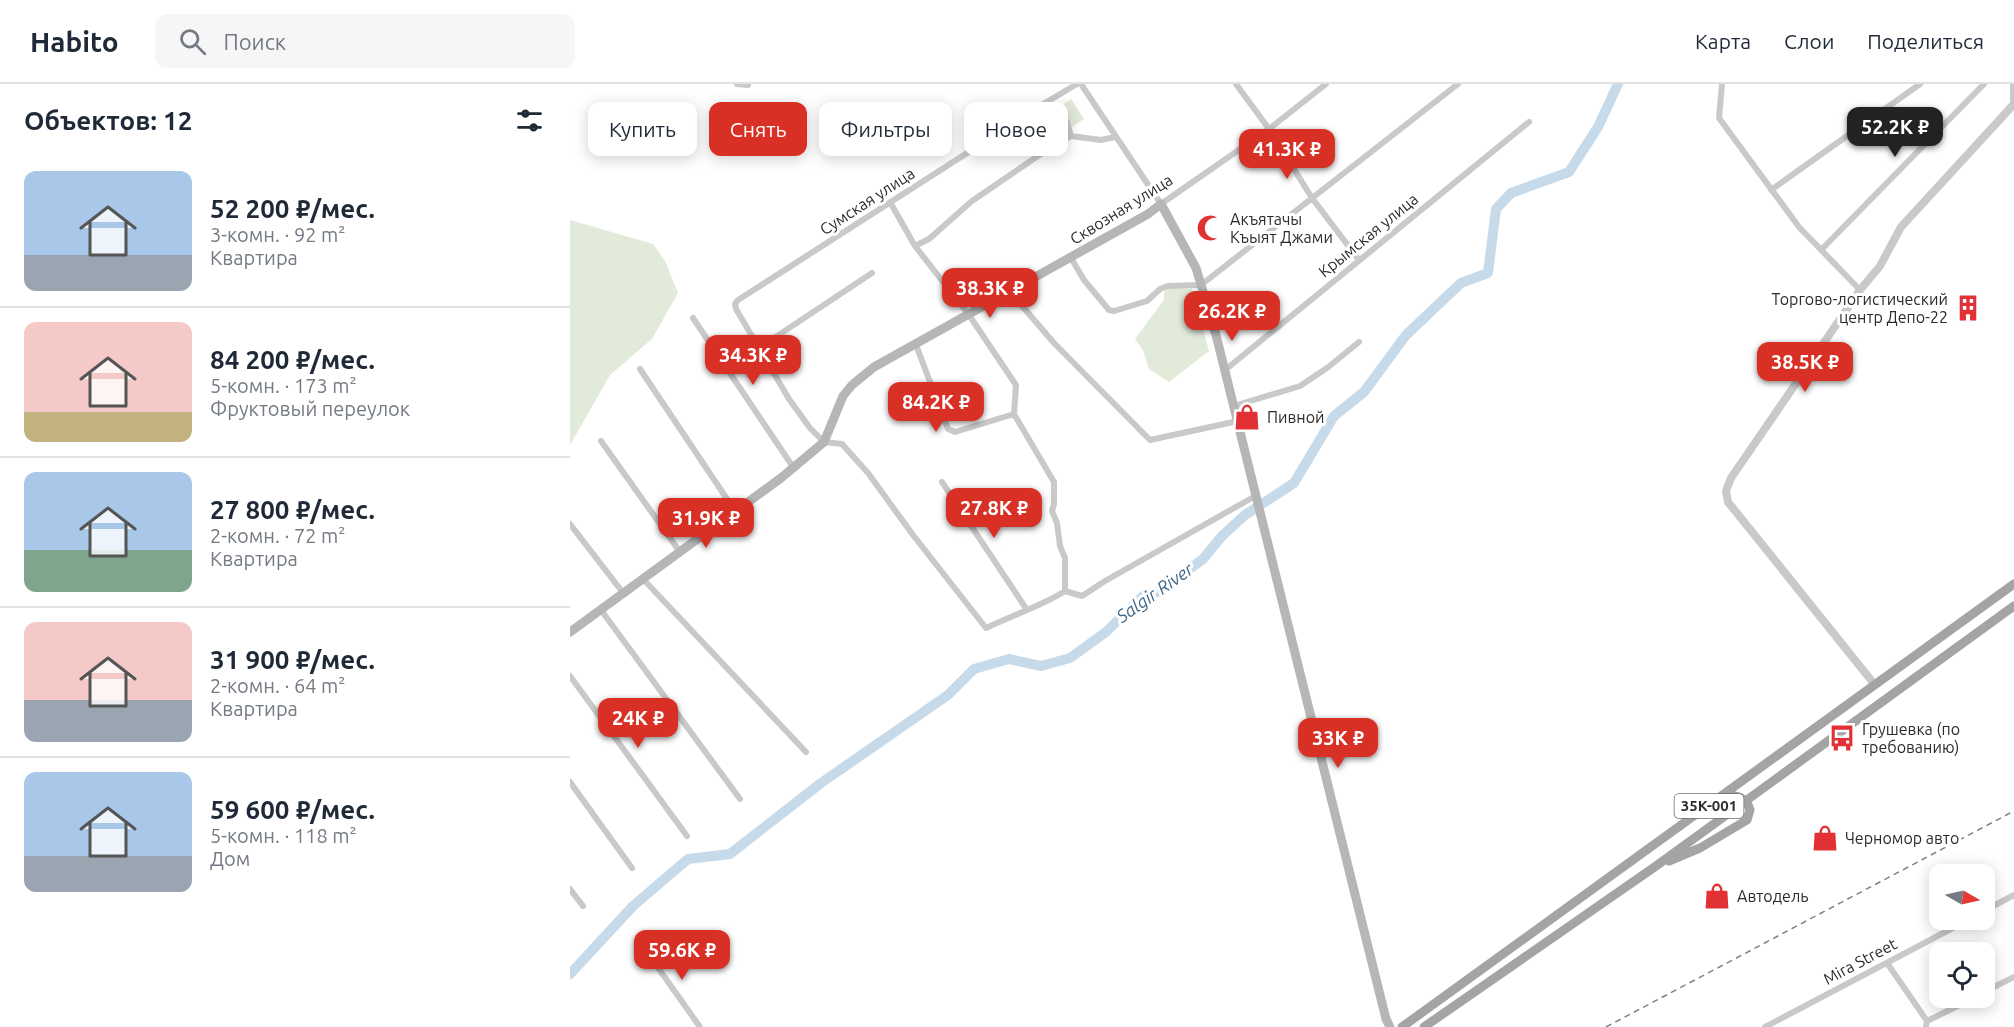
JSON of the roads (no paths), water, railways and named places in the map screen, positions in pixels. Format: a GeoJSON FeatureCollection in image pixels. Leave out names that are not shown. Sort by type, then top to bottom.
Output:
{"type":"FeatureCollection","features":[{"type":"Feature","properties":{"kind":"main road","name":"Сквозная улица"},"geometry":{"type":"LineString","coordinates":[[824,442],[837,407],[852,385],[874,367],[1149,214],[1161,204]]}},
{"type":"Feature","properties":{"kind":"main road"},"geometry":{"type":"LineString","coordinates":[[1161,204],[1196,268],[1225,370],[1383,1007],[1390,1027]]}},
{"type":"Feature","properties":{"kind":"main road"},"geometry":{"type":"LineString","coordinates":[[570,632],[735,512],[824,442]]}},
{"type":"Feature","properties":{"kind":"main road","name":"35К-001"},"geometry":{"type":"LineString","coordinates":[[1402,1027],[2014,584]]}},
{"type":"Feature","properties":{"kind":"main road","name":"35К-001"},"geometry":{"type":"LineString","coordinates":[[1424,1027],[1747,803],[1759,790],[2014,606]]}},
{"type":"Feature","properties":{"kind":"main road"},"geometry":{"type":"LineString","coordinates":[[1656,866],[1700,848],[1743,824],[1749,817],[1747,803],[1735,795],[1724,795]]}},
{"type":"Feature","properties":{"kind":"street"},"geometry":{"type":"LineString","coordinates":[[737,84],[748,86]]}},
{"type":"Feature","properties":{"kind":"street"},"geometry":{"type":"LineString","coordinates":[[1079,84],[1161,204]]}},
{"type":"Feature","properties":{"kind":"street","name":"Сумская улица"},"geometry":{"type":"LineString","coordinates":[[1047,102],[1079,84]]}},
{"type":"Feature","properties":{"kind":"street"},"geometry":{"type":"LineString","coordinates":[[1236,84],[1269,129],[1312,198],[1359,260]]}},
{"type":"Feature","properties":{"kind":"street","name":"Сквозная улица"},"geometry":{"type":"LineString","coordinates":[[1161,204],[1269,129],[1326,84]]}},
{"type":"Feature","properties":{"kind":"street"},"geometry":{"type":"LineString","coordinates":[[1071,258],[1084,280],[1109,310],[1147,301],[1160,289],[1168,286],[1201,285],[1458,84]]}},
{"type":"Feature","properties":{"kind":"street"},"geometry":{"type":"LineString","coordinates":[[1722,84],[1719,118],[1799,227],[1860,290]]}},
{"type":"Feature","properties":{"kind":"street"},"geometry":{"type":"LineString","coordinates":[[1771,190],[1920,84]]}},
{"type":"Feature","properties":{"kind":"street"},"geometry":{"type":"LineString","coordinates":[[1822,249],[1984,84]]}},
{"type":"Feature","properties":{"kind":"street"},"geometry":{"type":"LineString","coordinates":[[1875,685],[1728,502],[1726,496],[1731,478],[1860,290],[1880,266],[1901,227],[2013,105],[2013,84]]}},
{"type":"Feature","properties":{"kind":"street","name":"Крымская улица"},"geometry":{"type":"LineString","coordinates":[[1225,370],[1529,122]]}},
{"type":"Feature","properties":{"kind":"street"},"geometry":{"type":"LineString","coordinates":[[1068,126],[1071,136]]}},
{"type":"Feature","properties":{"kind":"street"},"geometry":{"type":"LineString","coordinates":[[915,246],[929,239],[972,201],[1057,143],[1071,136],[1101,140],[1115,136]]}},
{"type":"Feature","properties":{"kind":"street","name":"Сумская улица"},"geometry":{"type":"LineString","coordinates":[[759,348],[736,309],[735,304],[738,300],[964,155]]}},
{"type":"Feature","properties":{"kind":"street"},"geometry":{"type":"LineString","coordinates":[[890,202],[915,246],[969,315],[1016,384],[1014,414],[1054,482],[1052,511],[1065,558],[1065,591]]}},
{"type":"Feature","properties":{"kind":"street"},"geometry":{"type":"LineString","coordinates":[[872,273],[759,348],[789,399],[810,428],[824,442],[842,444],[868,473],[986,628],[1046,603],[1065,591],[1082,596],[1257,496]]}},
{"type":"Feature","properties":{"kind":"street"},"geometry":{"type":"LineString","coordinates":[[1010,292],[1054,343],[1150,440],[1238,421]]}},
{"type":"Feature","properties":{"kind":"street"},"geometry":{"type":"LineString","coordinates":[[693,318],[793,467]]}},
{"type":"Feature","properties":{"kind":"street"},"geometry":{"type":"LineString","coordinates":[[1234,406],[1300,386],[1359,342]]}},
{"type":"Feature","properties":{"kind":"street"},"geometry":{"type":"LineString","coordinates":[[916,345],[951,432],[1014,414]]}},
{"type":"Feature","properties":{"kind":"street"},"geometry":{"type":"LineString","coordinates":[[640,369],[735,512]]}},
{"type":"Feature","properties":{"kind":"street"},"geometry":{"type":"LineString","coordinates":[[601,441],[680,552]]}},
{"type":"Feature","properties":{"kind":"street"},"geometry":{"type":"LineString","coordinates":[[942,482],[1027,610]]}},
{"type":"Feature","properties":{"kind":"street"},"geometry":{"type":"LineString","coordinates":[[570,524],[624,594]]}},
{"type":"Feature","properties":{"kind":"street"},"geometry":{"type":"LineString","coordinates":[[643,579],[807,752]]}},
{"type":"Feature","properties":{"kind":"street"},"geometry":{"type":"LineString","coordinates":[[601,609],[740,799]]}},
{"type":"Feature","properties":{"kind":"street"},"geometry":{"type":"LineString","coordinates":[[570,676],[687,836]]}},
{"type":"Feature","properties":{"kind":"street"},"geometry":{"type":"LineString","coordinates":[[570,782],[632,868]]}},
{"type":"Feature","properties":{"kind":"street"},"geometry":{"type":"LineString","coordinates":[[570,889],[583,906]]}},
{"type":"Feature","properties":{"kind":"street"},"geometry":{"type":"LineString","coordinates":[[1995,905],[2014,895]]}},
{"type":"Feature","properties":{"kind":"street","name":"Mira Street"},"geometry":{"type":"LineString","coordinates":[[1765,1027],[1949,930]]}},
{"type":"Feature","properties":{"kind":"street"},"geometry":{"type":"LineString","coordinates":[[644,948],[700,1027]]}},
{"type":"Feature","properties":{"kind":"street"},"geometry":{"type":"LineString","coordinates":[[1887,963],[1927,1024],[1956,1008]]}},
{"type":"Feature","properties":{"kind":"street"},"geometry":{"type":"LineString","coordinates":[[1995,986],[2014,977]]}},
{"type":"Feature","properties":{"kind":"waterway","name":"Salgir River"},"geometry":{"type":"LineString","coordinates":[[570,974],[633,906],[688,859],[730,854],[821,783],[948,695],[974,669],[1009,659],[1041,666],[1070,658],[1106,632],[1143,596],[1160,591],[1203,559],[1222,536],[1245,515],[1294,483],[1334,416],[1364,392],[1406,335],[1461,283],[1488,273],[1496,209],[1511,193],[1569,172],[1598,127],[1618,84]]}},
{"type":"Feature","properties":{"kind":"railway"},"geometry":{"type":"LineString","coordinates":[[1606,1027],[2014,811]]}},
{"type":"Feature","properties":{"kind":"place","name":"Акъятачы Къыят Джами"},"geometry":{"type":"Point","coordinates":[1210,228]}},
{"type":"Feature","properties":{"kind":"place","name":"Торгово-логистический центр Депо-22"},"geometry":{"type":"Point","coordinates":[1968,308]}},
{"type":"Feature","properties":{"kind":"place","name":"Пивной"},"geometry":{"type":"Point","coordinates":[1247,417]}},
{"type":"Feature","properties":{"kind":"place","name":"Грушевка (по требованию)"},"geometry":{"type":"Point","coordinates":[1842,738]}},
{"type":"Feature","properties":{"kind":"place","name":"Черномор авто"},"geometry":{"type":"Point","coordinates":[1825,838]}},
{"type":"Feature","properties":{"kind":"place","name":"Автодель"},"geometry":{"type":"Point","coordinates":[1717,896]}}]}
